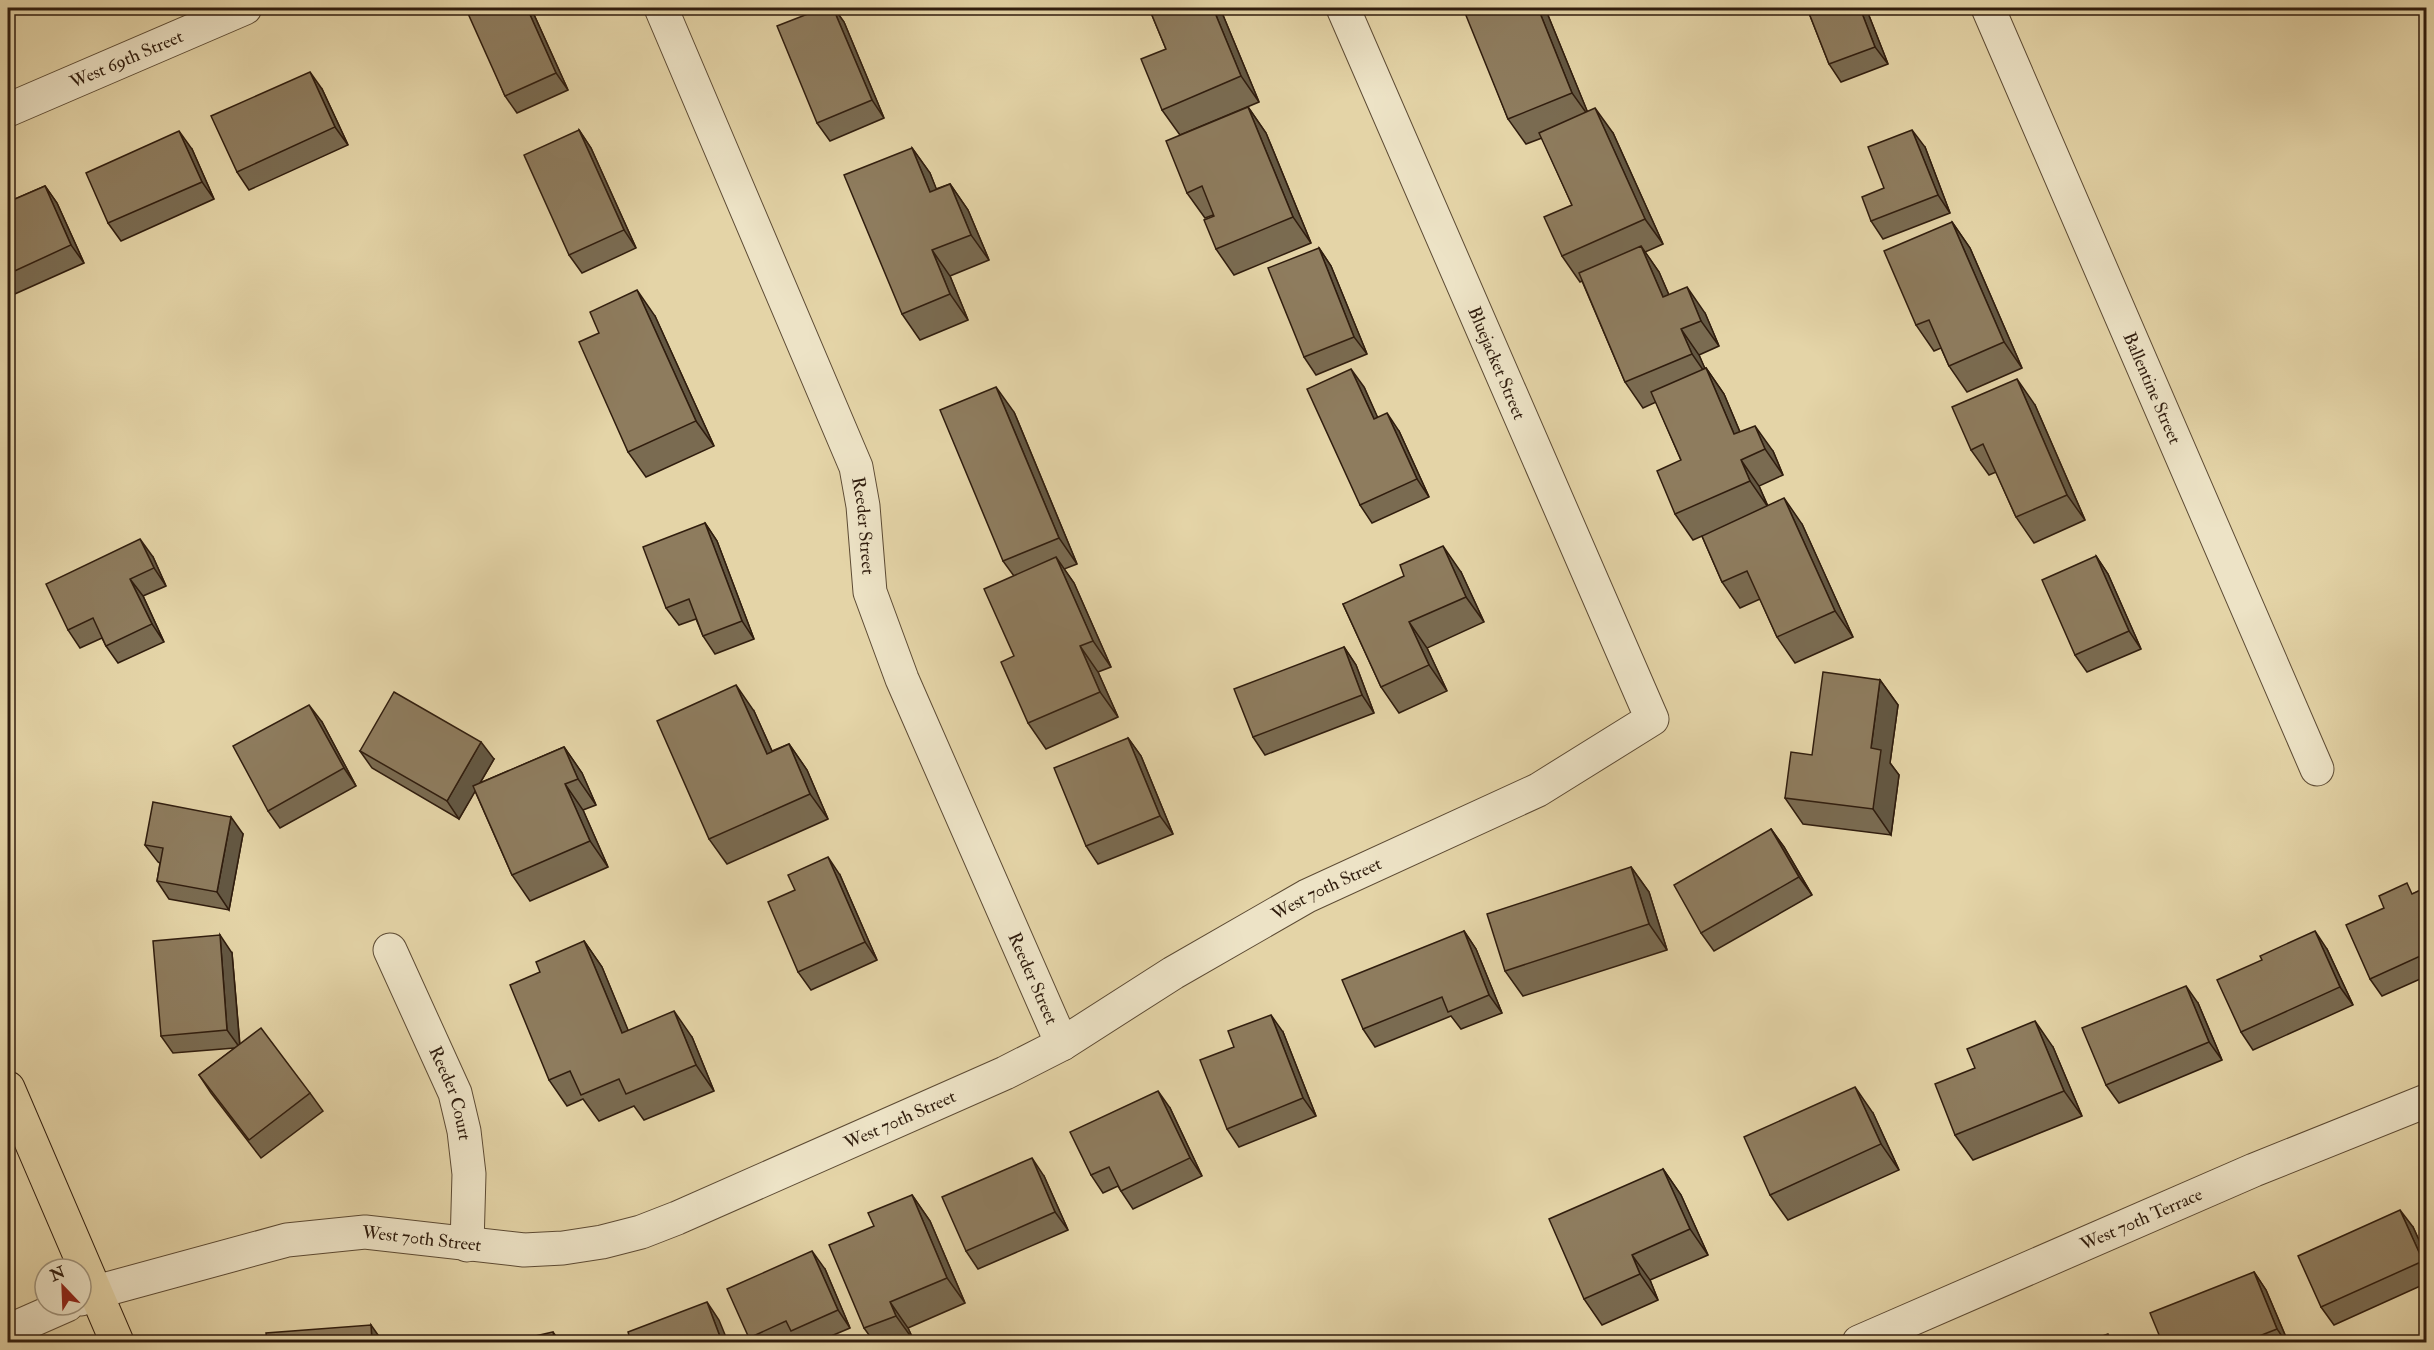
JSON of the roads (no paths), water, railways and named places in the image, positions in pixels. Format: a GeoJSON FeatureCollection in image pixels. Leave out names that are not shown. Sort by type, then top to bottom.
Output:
{"type":"FeatureCollection","features":[{"type":"Feature","properties":{"kind":"main road"},"geometry":{"type":"LineString","coordinates":[[8,1088],[66,1257]]}},
{"type":"Feature","properties":{"kind":"main road"},"geometry":{"type":"LineString","coordinates":[[93,1313],[117,1342]]}},
{"type":"Feature","properties":{"kind":"street","name":"West 69th Street"},"geometry":{"type":"LineString","coordinates":[[8,111],[245,8]]}},
{"type":"Feature","properties":{"kind":"street","name":"Reeder Street"},"geometry":{"type":"LineString","coordinates":[[661,8],[856,467],[864,506],[870,592],[902,678],[1062,1044]]}},
{"type":"Feature","properties":{"kind":"street","name":"Bluejacket Street"},"geometry":{"type":"LineString","coordinates":[[1343,8],[1652,719]]}},
{"type":"Feature","properties":{"kind":"street","name":"Ballentine Street"},"geometry":{"type":"LineString","coordinates":[[1988,8],[2317,769]]}},
{"type":"Feature","properties":{"kind":"street","name":"West 70th Street"},"geometry":{"type":"LineString","coordinates":[[93,1296],[287,1240],[365,1232],[524,1250],[563,1248],[602,1242],[641,1232],[1005,1073],[1062,1044],[1173,973],[1307,896],[1538,790],[1652,719]]}},
{"type":"Feature","properties":{"kind":"street","name":"Reeder Court"},"geometry":{"type":"LineString","coordinates":[[390,950],[455,1093],[464,1131],[469,1174],[467,1245]]}},
{"type":"Feature","properties":{"kind":"street","name":"West 70th Terrace"},"geometry":{"type":"LineString","coordinates":[[1858,1342],[2254,1170],[2427,1101]]}},
{"type":"Feature","properties":{"kind":"street","name":"West 70th Street"},"geometry":{"type":"LineString","coordinates":[[8,1331],[40,1317]]}}]}
